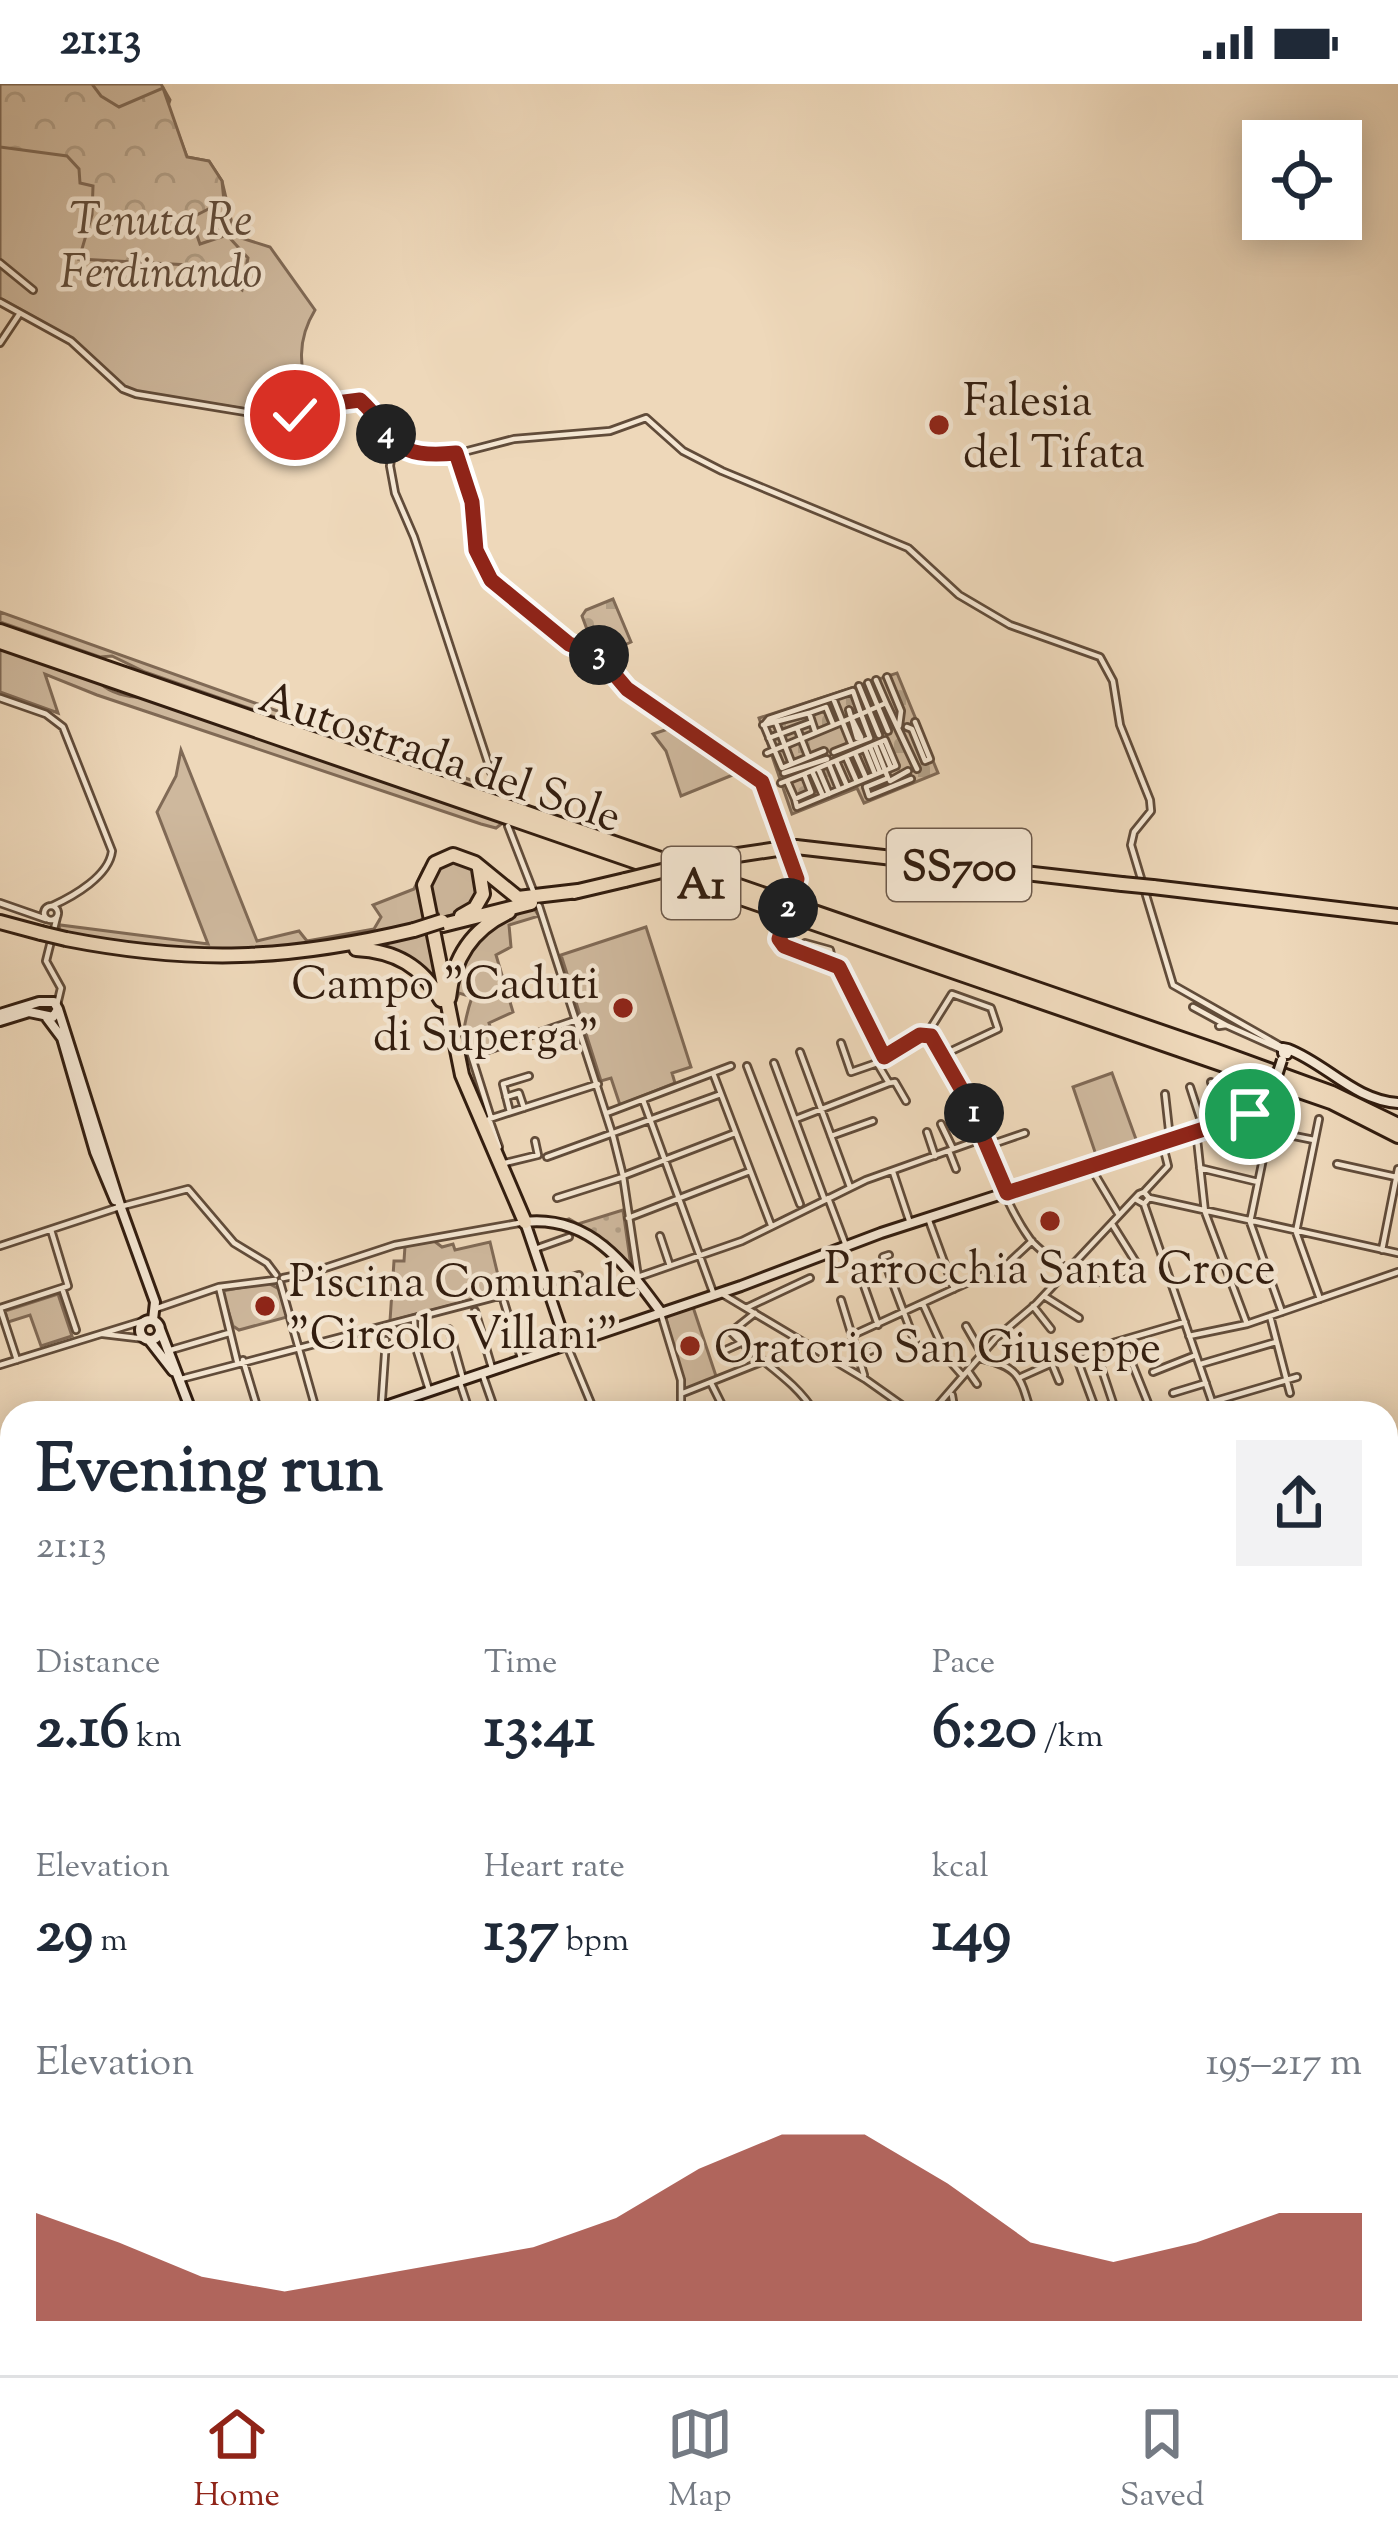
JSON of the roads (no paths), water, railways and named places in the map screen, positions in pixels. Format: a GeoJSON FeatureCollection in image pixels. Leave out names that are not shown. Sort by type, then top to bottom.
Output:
{"type":"FeatureCollection","features":[{"type":"Feature","properties":{"kind":"highway","name":"Autostrada del Sole"},"geometry":{"type":"LineString","coordinates":[[0,631],[1214,1050],[1332,1093],[1398,1125]]}},
{"type":"Feature","properties":{"kind":"highway","name":"Autostrada del Sole"},"geometry":{"type":"LineString","coordinates":[[0,642],[1331,1102],[1398,1136]]}},
{"type":"Feature","properties":{"kind":"highway","name":"SS700"},"geometry":{"type":"LineString","coordinates":[[442,923],[711,859],[790,848],[1398,916]]}},
{"type":"Feature","properties":{"kind":"highway"},"geometry":{"type":"LineString","coordinates":[[525,1222],[468,1093],[425,904],[425,878],[430,867],[447,856],[460,856],[476,863],[518,898],[578,890]]}},
{"type":"Feature","properties":{"kind":"highway"},"geometry":{"type":"LineString","coordinates":[[335,949],[465,914],[478,904],[484,885],[476,863]]}},
{"type":"Feature","properties":{"kind":"highway"},"geometry":{"type":"LineString","coordinates":[[448,1012],[456,965],[471,939],[502,915],[536,900]]}},
{"type":"Feature","properties":{"kind":"highway"},"geometry":{"type":"LineString","coordinates":[[1,922],[201,958],[335,949],[381,951],[423,974],[448,1012]]}},
{"type":"Feature","properties":{"kind":"street"},"geometry":{"type":"LineString","coordinates":[[0,263],[33,290]]}},
{"type":"Feature","properties":{"kind":"street"},"geometry":{"type":"LineString","coordinates":[[0,302],[71,341],[130,393],[282,418],[313,406],[360,400],[393,444],[418,451],[456,453],[514,440],[610,431],[646,418],[683,451],[722,471],[908,548],[959,595],[1010,625],[1100,657],[1113,681],[1120,725],[1150,800],[1149,817],[1134,832],[1131,845],[1168,978],[1188,996],[1285,1053]]}},
{"type":"Feature","properties":{"kind":"street"},"geometry":{"type":"LineString","coordinates":[[0,343],[20,313]]}},
{"type":"Feature","properties":{"kind":"street"},"geometry":{"type":"LineString","coordinates":[[393,444],[390,466],[395,493],[499,793]]}},
{"type":"Feature","properties":{"kind":"street"},"geometry":{"type":"LineString","coordinates":[[456,453],[472,502],[476,550],[491,580],[569,644],[599,656],[627,689],[762,782],[792,856],[796,885],[781,931],[784,946],[831,961],[846,976],[884,1057]]}},
{"type":"Feature","properties":{"kind":"street"},"geometry":{"type":"LineString","coordinates":[[887,676],[912,773]]}},
{"type":"Feature","properties":{"kind":"street"},"geometry":{"type":"LineString","coordinates":[[877,680],[896,727],[901,720]]}},
{"type":"Feature","properties":{"kind":"street"},"geometry":{"type":"LineString","coordinates":[[868,683],[877,706],[878,740],[886,772]]}},
{"type":"Feature","properties":{"kind":"street"},"geometry":{"type":"LineString","coordinates":[[859,686],[892,787]]}},
{"type":"Feature","properties":{"kind":"street"},"geometry":{"type":"LineString","coordinates":[[763,725],[853,692],[878,740]]}},
{"type":"Feature","properties":{"kind":"street"},"geometry":{"type":"LineString","coordinates":[[0,698],[46,714],[63,727],[112,851],[107,868],[69,898],[31,912]]}},
{"type":"Feature","properties":{"kind":"street"},"geometry":{"type":"LineString","coordinates":[[833,698],[851,745]]}},
{"type":"Feature","properties":{"kind":"street"},"geometry":{"type":"LineString","coordinates":[[767,753],[886,703]]}},
{"type":"Feature","properties":{"kind":"street"},"geometry":{"type":"LineString","coordinates":[[763,725],[821,709],[830,725]]}},
{"type":"Feature","properties":{"kind":"street"},"geometry":{"type":"LineString","coordinates":[[809,713],[843,788]]}},
{"type":"Feature","properties":{"kind":"street"},"geometry":{"type":"LineString","coordinates":[[851,716],[860,739]]}},
{"type":"Feature","properties":{"kind":"street"},"geometry":{"type":"LineString","coordinates":[[769,738],[812,722]]}},
{"type":"Feature","properties":{"kind":"street"},"geometry":{"type":"LineString","coordinates":[[904,738],[907,728],[912,729],[926,761],[930,759],[915,722]]}},
{"type":"Feature","properties":{"kind":"street"},"geometry":{"type":"LineString","coordinates":[[776,723],[792,764]]}},
{"type":"Feature","properties":{"kind":"street"},"geometry":{"type":"LineString","coordinates":[[763,725],[782,769],[809,758],[829,759]]}},
{"type":"Feature","properties":{"kind":"street"},"geometry":{"type":"LineString","coordinates":[[797,728],[809,758]]}},
{"type":"Feature","properties":{"kind":"street"},"geometry":{"type":"LineString","coordinates":[[833,752],[860,739],[878,740]]}},
{"type":"Feature","properties":{"kind":"street"},"geometry":{"type":"LineString","coordinates":[[784,772],[846,757],[878,740]]}},
{"type":"Feature","properties":{"kind":"street"},"geometry":{"type":"LineString","coordinates":[[855,753],[862,783]]}},
{"type":"Feature","properties":{"kind":"street"},"geometry":{"type":"LineString","coordinates":[[846,757],[869,796],[912,773]]}},
{"type":"Feature","properties":{"kind":"street"},"geometry":{"type":"LineString","coordinates":[[829,759],[784,782],[795,799],[862,783],[905,762]]}},
{"type":"Feature","properties":{"kind":"street"},"geometry":{"type":"LineString","coordinates":[[815,770],[826,795]]}},
{"type":"Feature","properties":{"kind":"street"},"geometry":{"type":"LineString","coordinates":[[862,783],[886,772],[912,773]]}},
{"type":"Feature","properties":{"kind":"street"},"geometry":{"type":"LineString","coordinates":[[804,774],[812,796]]}},
{"type":"Feature","properties":{"kind":"street"},"geometry":{"type":"LineString","coordinates":[[508,826],[607,1114],[623,1177],[638,1277]]}},
{"type":"Feature","properties":{"kind":"street"},"geometry":{"type":"LineString","coordinates":[[51,929],[69,898]]}},
{"type":"Feature","properties":{"kind":"street"},"geometry":{"type":"LineString","coordinates":[[0,903],[31,912],[51,929]]}},
{"type":"Feature","properties":{"kind":"street"},"geometry":{"type":"LineString","coordinates":[[49,907],[58,916]]}},
{"type":"Feature","properties":{"kind":"street"},"geometry":{"type":"LineString","coordinates":[[45,1016],[62,988],[46,961],[49,907]]}},
{"type":"Feature","properties":{"kind":"street"},"geometry":{"type":"LineString","coordinates":[[805,943],[830,950],[831,961]]}},
{"type":"Feature","properties":{"kind":"street"},"geometry":{"type":"LineString","coordinates":[[841,1043],[851,1072],[927,1034],[952,994],[991,1008],[998,1029],[943,1055]]}},
{"type":"Feature","properties":{"kind":"street"},"geometry":{"type":"LineString","coordinates":[[0,1017],[28,1012],[55,1016],[54,1005]]}},
{"type":"Feature","properties":{"kind":"street"},"geometry":{"type":"LineString","coordinates":[[0,1017],[54,1005]]}},
{"type":"Feature","properties":{"kind":"street"},"geometry":{"type":"LineString","coordinates":[[54,1005],[159,1334],[147,1339],[97,1334]]}},
{"type":"Feature","properties":{"kind":"street"},"geometry":{"type":"LineString","coordinates":[[1193,1006],[1222,1026],[1285,1053],[1304,1056],[1356,1091],[1398,1103]]}},
{"type":"Feature","properties":{"kind":"street"},"geometry":{"type":"LineString","coordinates":[[45,1016],[62,1038],[94,1152],[121,1207]]}},
{"type":"Feature","properties":{"kind":"street"},"geometry":{"type":"LineString","coordinates":[[485,1051],[577,1020]]}},
{"type":"Feature","properties":{"kind":"street"},"geometry":{"type":"LineString","coordinates":[[927,1034],[967,1099],[1032,1241],[1067,1269]]}},
{"type":"Feature","properties":{"kind":"street"},"geometry":{"type":"LineString","coordinates":[[468,1045],[506,1164],[538,1155],[536,1141]]}},
{"type":"Feature","properties":{"kind":"street"},"geometry":{"type":"LineString","coordinates":[[800,1052],[850,1187]]}},
{"type":"Feature","properties":{"kind":"street"},"geometry":{"type":"LineString","coordinates":[[404,1401],[910,1223],[1258,1112],[1270,1097],[1285,1053]]}},
{"type":"Feature","properties":{"kind":"street"},"geometry":{"type":"LineString","coordinates":[[774,1063],[847,1246]]}},
{"type":"Feature","properties":{"kind":"street"},"geometry":{"type":"LineString","coordinates":[[877,1063],[889,1083]]}},
{"type":"Feature","properties":{"kind":"street"},"geometry":{"type":"LineString","coordinates":[[607,1114],[731,1066]]}},
{"type":"Feature","properties":{"kind":"street"},"geometry":{"type":"LineString","coordinates":[[747,1066],[800,1204]]}},
{"type":"Feature","properties":{"kind":"street"},"geometry":{"type":"LineString","coordinates":[[713,1073],[772,1227]]}},
{"type":"Feature","properties":{"kind":"street"},"geometry":{"type":"LineString","coordinates":[[510,1112],[503,1084],[529,1076]]}},
{"type":"Feature","properties":{"kind":"street"},"geometry":{"type":"LineString","coordinates":[[794,1120],[889,1083],[895,1082],[906,1101]]}},
{"type":"Feature","properties":{"kind":"street"},"geometry":{"type":"LineString","coordinates":[[1211,1082],[1225,1122]]}},
{"type":"Feature","properties":{"kind":"street"},"geometry":{"type":"LineString","coordinates":[[491,1118],[598,1084]]}},
{"type":"Feature","properties":{"kind":"street"},"geometry":{"type":"LineString","coordinates":[[1190,1087],[1205,1211],[1246,1324]]}},
{"type":"Feature","properties":{"kind":"street"},"geometry":{"type":"LineString","coordinates":[[967,1099],[982,1092]]}},
{"type":"Feature","properties":{"kind":"street"},"geometry":{"type":"LineString","coordinates":[[506,1097],[519,1093],[524,1108]]}},
{"type":"Feature","properties":{"kind":"street"},"geometry":{"type":"LineString","coordinates":[[547,1157],[721,1094]]}},
{"type":"Feature","properties":{"kind":"street"},"geometry":{"type":"LineString","coordinates":[[943,1401],[1119,1215],[1143,1198],[1168,1166],[1165,1094]]}},
{"type":"Feature","properties":{"kind":"street"},"geometry":{"type":"LineString","coordinates":[[643,1100],[717,1294],[896,1401]]}},
{"type":"Feature","properties":{"kind":"street"},"geometry":{"type":"LineString","coordinates":[[1319,1119],[1296,1232],[1320,1300]]}},
{"type":"Feature","properties":{"kind":"street"},"geometry":{"type":"LineString","coordinates":[[831,1136],[873,1120]]}},
{"type":"Feature","properties":{"kind":"street"},"geometry":{"type":"LineString","coordinates":[[1199,1132],[1271,1120],[1250,1222],[1282,1312]]}},
{"type":"Feature","properties":{"kind":"street"},"geometry":{"type":"LineString","coordinates":[[941,1124],[956,1169]]}},
{"type":"Feature","properties":{"kind":"street"},"geometry":{"type":"LineString","coordinates":[[1269,1131],[1314,1140]]}},
{"type":"Feature","properties":{"kind":"street"},"geometry":{"type":"LineString","coordinates":[[927,1132],[935,1156]]}},
{"type":"Feature","properties":{"kind":"street"},"geometry":{"type":"LineString","coordinates":[[556,1198],[735,1133]]}},
{"type":"Feature","properties":{"kind":"street"},"geometry":{"type":"LineString","coordinates":[[638,1277],[772,1227],[850,1187],[951,1150],[1025,1133]]}},
{"type":"Feature","properties":{"kind":"street"},"geometry":{"type":"LineString","coordinates":[[1337,1164],[1397,1173],[1382,1250]]}},
{"type":"Feature","properties":{"kind":"street"},"geometry":{"type":"LineString","coordinates":[[1090,1167],[1119,1215]]}},
{"type":"Feature","properties":{"kind":"street"},"geometry":{"type":"LineString","coordinates":[[1200,1168],[1258,1182]]}},
{"type":"Feature","properties":{"kind":"street"},"geometry":{"type":"LineString","coordinates":[[628,1218],[750,1171]]}},
{"type":"Feature","properties":{"kind":"street"},"geometry":{"type":"LineString","coordinates":[[893,1171],[910,1223]]}},
{"type":"Feature","properties":{"kind":"street"},"geometry":{"type":"LineString","coordinates":[[0,1246],[177,1190],[193,1191],[234,1243],[268,1263],[278,1279],[314,1401]]}},
{"type":"Feature","properties":{"kind":"street"},"geometry":{"type":"LineString","coordinates":[[1143,1198],[1398,1253]]}},
{"type":"Feature","properties":{"kind":"street"},"geometry":{"type":"LineString","coordinates":[[1143,1198],[1212,1401]]}},
{"type":"Feature","properties":{"kind":"street"},"geometry":{"type":"LineString","coordinates":[[928,1217],[954,1289]]}},
{"type":"Feature","properties":{"kind":"street"},"geometry":{"type":"LineString","coordinates":[[154,1309],[219,1287],[316,1271],[395,1245],[546,1221],[577,1229],[638,1277],[661,1311],[682,1401]]}},
{"type":"Feature","properties":{"kind":"street"},"geometry":{"type":"LineString","coordinates":[[525,1222],[591,1401]]}},
{"type":"Feature","properties":{"kind":"street"},"geometry":{"type":"LineString","coordinates":[[1110,1281],[1137,1264],[1112,1223]]}},
{"type":"Feature","properties":{"kind":"street"},"geometry":{"type":"LineString","coordinates":[[17,1360],[0,1308],[68,1286],[50,1230]]}},
{"type":"Feature","properties":{"kind":"street"},"geometry":{"type":"LineString","coordinates":[[660,1235],[670,1266]]}},
{"type":"Feature","properties":{"kind":"street"},"geometry":{"type":"LineString","coordinates":[[535,1249],[569,1238]]}},
{"type":"Feature","properties":{"kind":"street"},"geometry":{"type":"LineString","coordinates":[[853,1335],[1000,1271],[1032,1241]]}},
{"type":"Feature","properties":{"kind":"street"},"geometry":{"type":"LineString","coordinates":[[889,1255],[883,1257],[918,1350]]}},
{"type":"Feature","properties":{"kind":"street"},"geometry":{"type":"LineString","coordinates":[[857,1266],[878,1325]]}},
{"type":"Feature","properties":{"kind":"street"},"geometry":{"type":"LineString","coordinates":[[1079,1271],[1100,1282]]}},
{"type":"Feature","properties":{"kind":"street"},"geometry":{"type":"LineString","coordinates":[[1190,1336],[1246,1324],[1398,1272]]}},
{"type":"Feature","properties":{"kind":"street"},"geometry":{"type":"LineString","coordinates":[[181,1379],[579,1275]]}},
{"type":"Feature","properties":{"kind":"street"},"geometry":{"type":"LineString","coordinates":[[746,1308],[811,1278]]}},
{"type":"Feature","properties":{"kind":"street"},"geometry":{"type":"LineString","coordinates":[[219,1287],[229,1333],[255,1401]]}},
{"type":"Feature","properties":{"kind":"street"},"geometry":{"type":"LineString","coordinates":[[62,1288],[76,1330]]}},
{"type":"Feature","properties":{"kind":"street"},"geometry":{"type":"LineString","coordinates":[[1044,1296],[1079,1318]]}},
{"type":"Feature","properties":{"kind":"street"},"geometry":{"type":"LineString","coordinates":[[841,1300],[866,1379]]}},
{"type":"Feature","properties":{"kind":"street"},"geometry":{"type":"LineString","coordinates":[[504,1302],[521,1358]]}},
{"type":"Feature","properties":{"kind":"street"},"geometry":{"type":"LineString","coordinates":[[923,1304],[948,1359],[977,1384]]}},
{"type":"Feature","properties":{"kind":"street"},"geometry":{"type":"LineString","coordinates":[[1033,1306],[1051,1329]]}},
{"type":"Feature","properties":{"kind":"street"},"geometry":{"type":"LineString","coordinates":[[476,1311],[493,1401]]}},
{"type":"Feature","properties":{"kind":"street"},"geometry":{"type":"LineString","coordinates":[[754,1313],[730,1331],[761,1362],[797,1385],[807,1401]]}},
{"type":"Feature","properties":{"kind":"street"},"geometry":{"type":"LineString","coordinates":[[1270,1316],[1291,1394]]}},
{"type":"Feature","properties":{"kind":"street"},"geometry":{"type":"LineString","coordinates":[[413,1318],[429,1390]]}},
{"type":"Feature","properties":{"kind":"street"},"geometry":{"type":"LineString","coordinates":[[0,1366],[97,1334],[152,1322]]}},
{"type":"Feature","properties":{"kind":"street"},"geometry":{"type":"LineString","coordinates":[[152,1322],[140,1331],[170,1363],[185,1401]]}},
{"type":"Feature","properties":{"kind":"street"},"geometry":{"type":"LineString","coordinates":[[152,1322],[171,1350],[187,1401]]}},
{"type":"Feature","properties":{"kind":"street"},"geometry":{"type":"LineString","coordinates":[[1021,1377],[1051,1362],[1185,1322]]}},
{"type":"Feature","properties":{"kind":"street"},"geometry":{"type":"LineString","coordinates":[[966,1326],[981,1356],[1007,1364],[1021,1377],[1027,1401]]}},
{"type":"Feature","properties":{"kind":"street"},"geometry":{"type":"LineString","coordinates":[[449,1329],[467,1401]]}},
{"type":"Feature","properties":{"kind":"street"},"geometry":{"type":"LineString","coordinates":[[171,1350],[229,1333]]}},
{"type":"Feature","properties":{"kind":"street"},"geometry":{"type":"LineString","coordinates":[[382,1401],[386,1340]]}},
{"type":"Feature","properties":{"kind":"street"},"geometry":{"type":"LineString","coordinates":[[1124,1341],[1147,1401]]}},
{"type":"Feature","properties":{"kind":"street"},"geometry":{"type":"LineString","coordinates":[[1199,1365],[1276,1342]]}},
{"type":"Feature","properties":{"kind":"street"},"geometry":{"type":"LineString","coordinates":[[719,1353],[742,1343]]}},
{"type":"Feature","properties":{"kind":"street"},"geometry":{"type":"LineString","coordinates":[[1095,1348],[1112,1401]]}},
{"type":"Feature","properties":{"kind":"street"},"geometry":{"type":"LineString","coordinates":[[860,1356],[874,1349]]}},
{"type":"Feature","properties":{"kind":"street"},"geometry":{"type":"LineString","coordinates":[[1075,1354],[1092,1401]]}},
{"type":"Feature","properties":{"kind":"street"},"geometry":{"type":"LineString","coordinates":[[1154,1372],[1196,1355]]}},
{"type":"Feature","properties":{"kind":"street"},"geometry":{"type":"LineString","coordinates":[[682,1393],[761,1362]]}},
{"type":"Feature","properties":{"kind":"street"},"geometry":{"type":"LineString","coordinates":[[1051,1362],[1059,1381]]}},
{"type":"Feature","properties":{"kind":"street"},"geometry":{"type":"LineString","coordinates":[[1040,1367],[1048,1380]]}},
{"type":"Feature","properties":{"kind":"street"},"geometry":{"type":"LineString","coordinates":[[1215,1401],[1297,1377]]}},
{"type":"Feature","properties":{"kind":"street"},"geometry":{"type":"LineString","coordinates":[[711,1383],[720,1401]]}},
{"type":"Feature","properties":{"kind":"street"},"geometry":{"type":"LineString","coordinates":[[1174,1393],[1206,1383]]}},
{"type":"Feature","properties":{"kind":"street"},"geometry":{"type":"LineString","coordinates":[[952,1392],[953,1401]]}},
{"type":"Feature","properties":{"kind":"tunnel"},"geometry":{"type":"LineString","coordinates":[[856,715],[865,738]]}},
{"type":"Feature","properties":{"kind":"tunnel"},"geometry":{"type":"LineString","coordinates":[[846,719],[855,742]]}},
{"type":"Feature","properties":{"kind":"place","name":"Falesia del Tifata"},"geometry":{"type":"Point","coordinates":[939,425]}},
{"type":"Feature","properties":{"kind":"place","name":"Campo \"Caduti di Superga\""},"geometry":{"type":"Point","coordinates":[623,1008]}},
{"type":"Feature","properties":{"kind":"place","name":"Parrocchia Santa Croce"},"geometry":{"type":"Point","coordinates":[1050,1221]}},
{"type":"Feature","properties":{"kind":"place","name":"Piscina Comunale \"Circolo Villani\""},"geometry":{"type":"Point","coordinates":[265,1306]}},
{"type":"Feature","properties":{"kind":"place","name":"Oratorio San Giuseppe"},"geometry":{"type":"Point","coordinates":[690,1346]}},
{"type":"Feature","properties":{"kind":"park label","name":"Tenuta Re Ferdinando"},"geometry":{"type":"Point","coordinates":[161,244]}}]}
